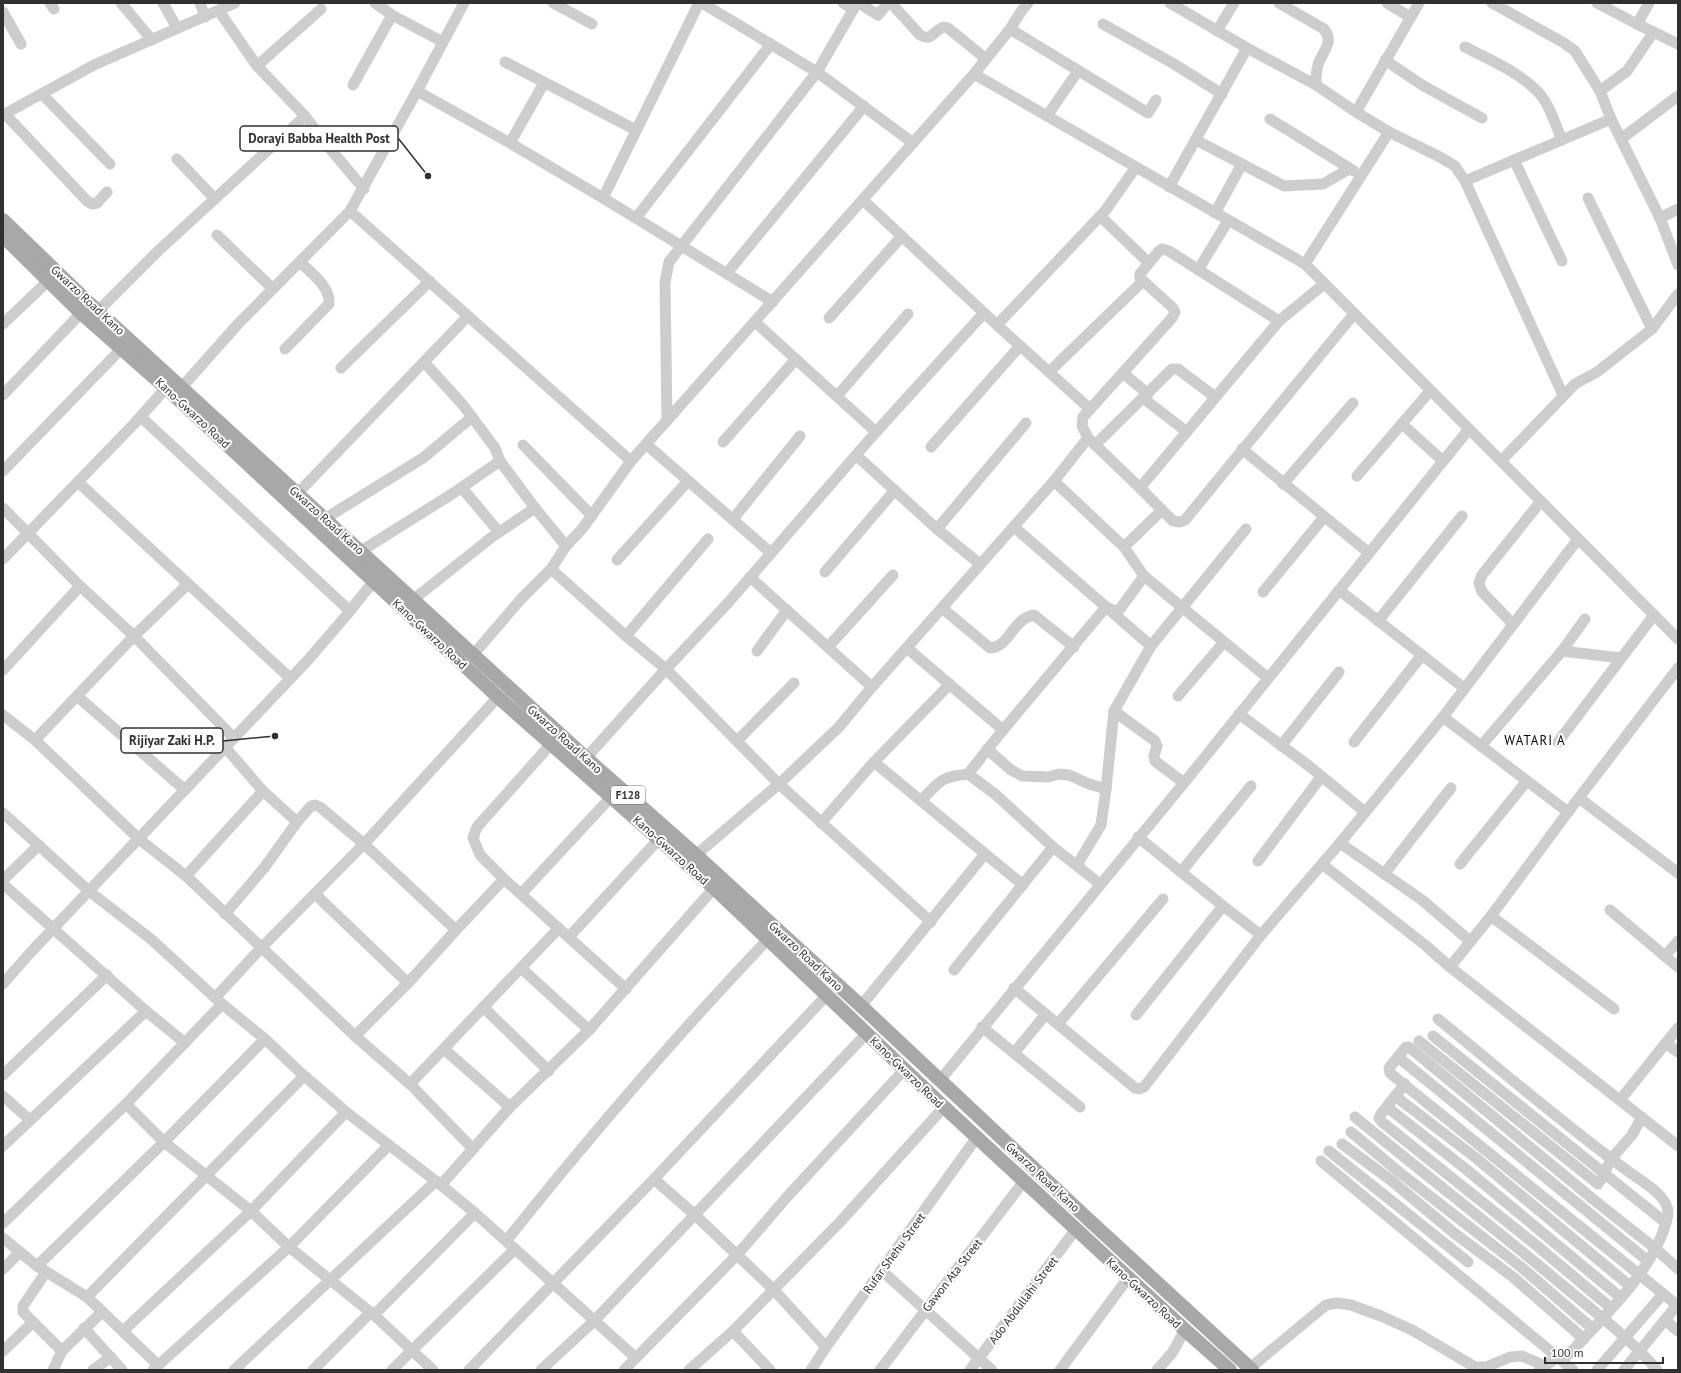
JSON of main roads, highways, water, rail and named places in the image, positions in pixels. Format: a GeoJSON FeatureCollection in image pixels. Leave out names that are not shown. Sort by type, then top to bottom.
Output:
{"type":"FeatureCollection","features":[{"type":"Feature","properties":{"kind":"main road","name":"Gwarzo Road Kano"},"geometry":{"type":"LineString","coordinates":[[3,220],[98,311],[182,387],[231,441],[298,493],[326,518],[586,758],[696,855],[772,934],[861,1006],[915,1057],[941,1079],[1089,1220],[1251,1369]]}},
{"type":"Feature","properties":{"kind":"main road","name":"Kano-Gwarzo Road"},"geometry":{"type":"LineString","coordinates":[[3,236],[81,313],[166,388],[231,441],[373,582],[498,697],[714,888],[772,934],[827,995],[944,1107],[1128,1278],[1230,1370]]}},
{"type":"Feature","properties":{"kind":"place","name":"Dorayi Babba Health Post"},"geometry":{"type":"Point","coordinates":[428,176]}},
{"type":"Feature","properties":{"kind":"place","name":"Rijiyar Zaki H.P."},"geometry":{"type":"Point","coordinates":[275,736]}},
{"type":"Feature","properties":{"kind":"district","name":"WATARI A"},"geometry":{"type":"Point","coordinates":[1535,740]}}]}
